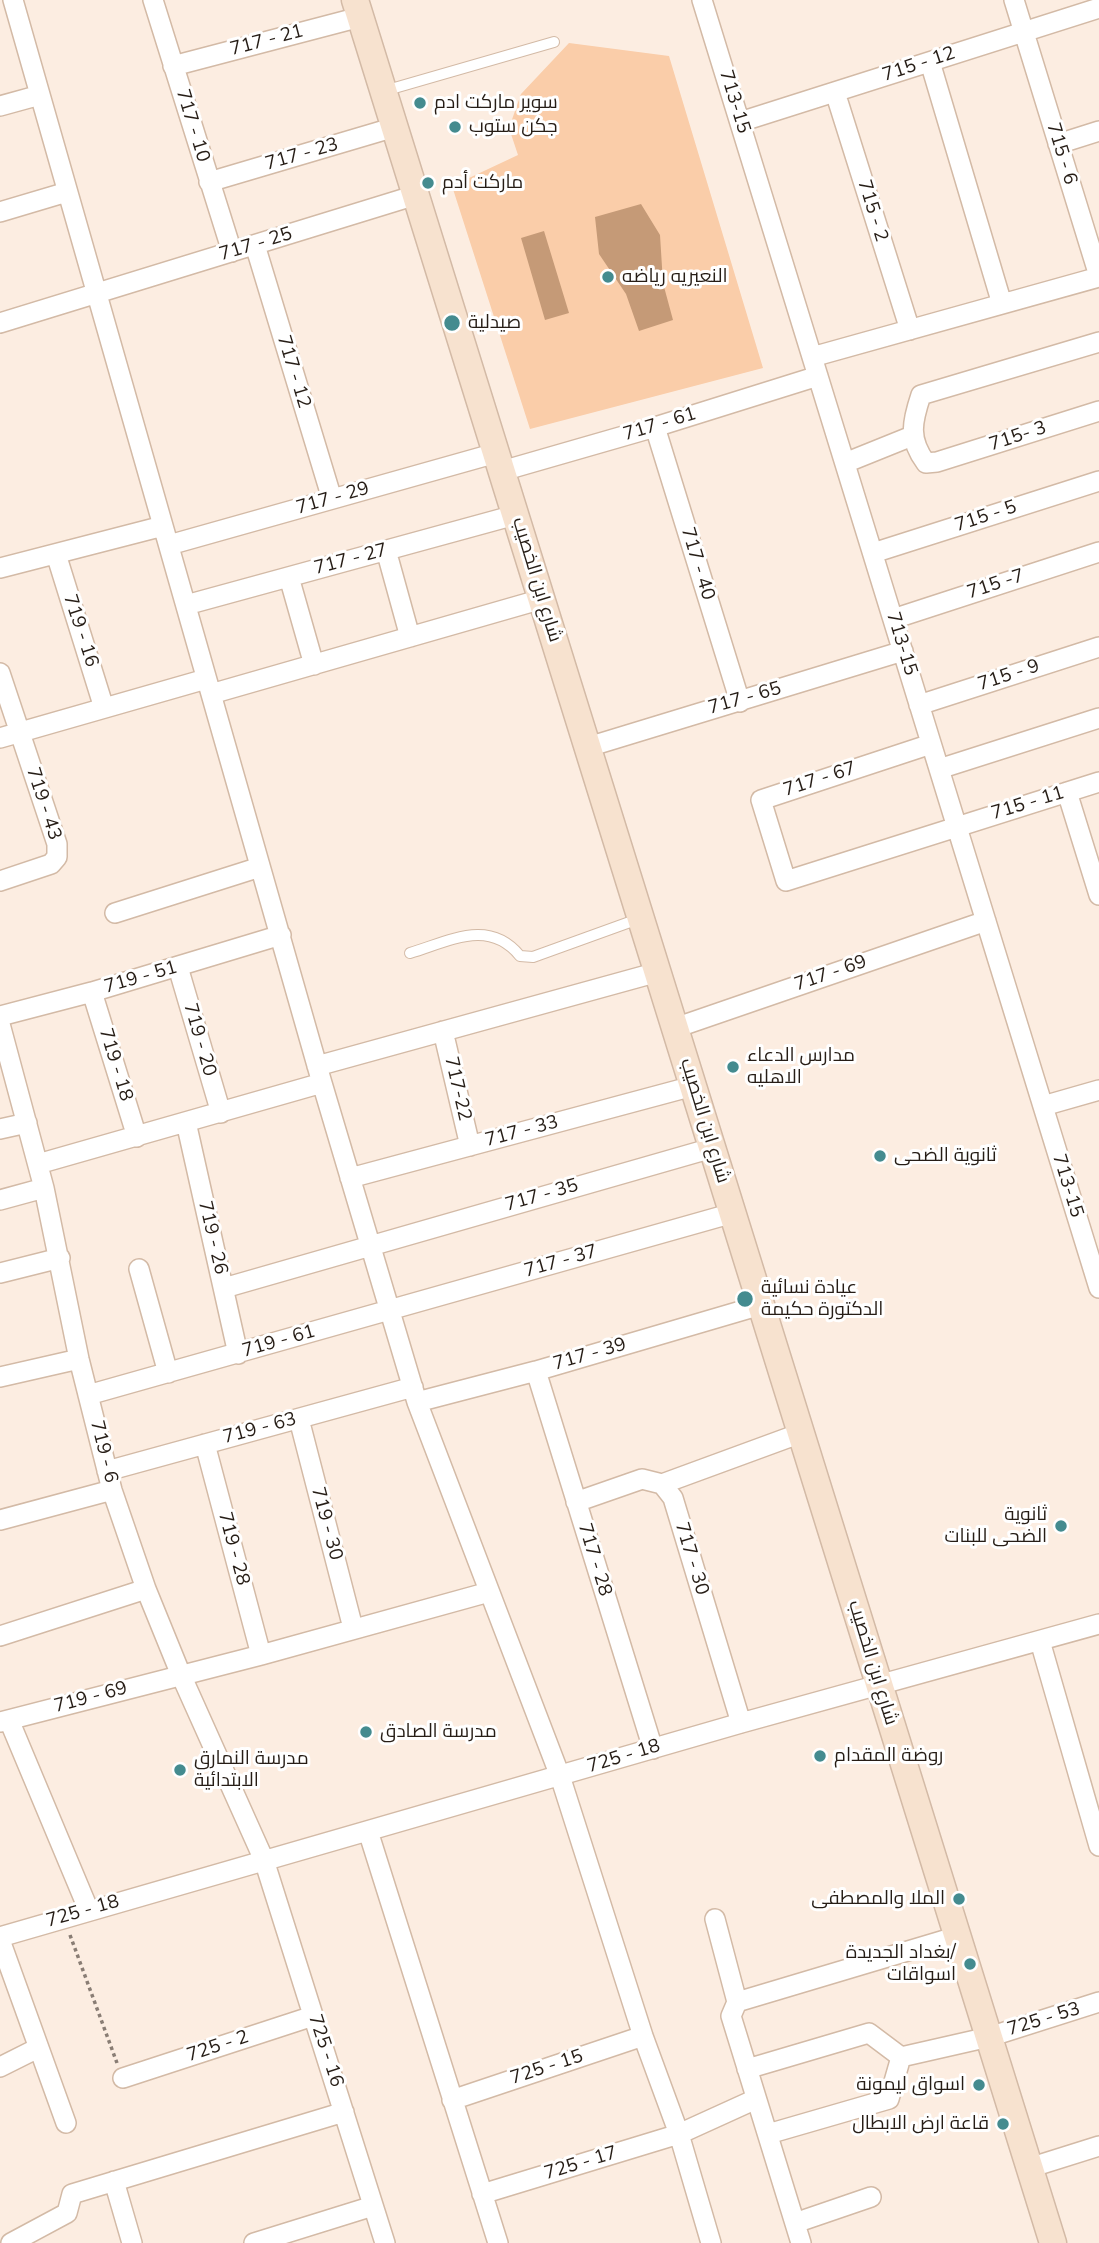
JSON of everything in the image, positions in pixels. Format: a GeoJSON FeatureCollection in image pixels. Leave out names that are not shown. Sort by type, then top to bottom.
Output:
{"type":"FeatureCollection","features":[{"type":"Feature","properties":{"kind":"street","name":"717 - 10"},"geometry":{"type":"LineString","coordinates":[[153,0],[232,252]]}},
{"type":"Feature","properties":{"kind":"street","name":"713-15"},"geometry":{"type":"LineString","coordinates":[[702,0],[1043,1106],[1090,1226],[1099,1288]]}},
{"type":"Feature","properties":{"kind":"street","name":"715 - 6"},"geometry":{"type":"LineString","coordinates":[[1014,0],[1058,144],[1095,249],[1099,276]]}},
{"type":"Feature","properties":{"kind":"street"},"geometry":{"type":"LineString","coordinates":[[11,2],[40,94],[319,1075],[415,1395],[560,1776],[642,2036],[680,2134],[711,2243]]}},
{"type":"Feature","properties":{"kind":"street","name":"717 - 21"},"geometry":{"type":"LineString","coordinates":[[173,66],[358,8]]}},
{"type":"Feature","properties":{"kind":"street","name":"شارع ابن الخصيب"},"geometry":{"type":"LineString","coordinates":[[358,8],[1053,2243]]}},
{"type":"Feature","properties":{"kind":"street","name":"715 - 12"},"geometry":{"type":"LineString","coordinates":[[740,122],[1099,8]]}},
{"type":"Feature","properties":{"kind":"street"},"geometry":{"type":"LineString","coordinates":[[930,62],[1002,304]]}},
{"type":"Feature","properties":{"kind":"street","name":"715 - 2"},"geometry":{"type":"LineString","coordinates":[[835,92],[909,330]]}},
{"type":"Feature","properties":{"kind":"street"},"geometry":{"type":"LineString","coordinates":[[0,106],[40,94]]}},
{"type":"Feature","properties":{"kind":"street","name":"717 - 23"},"geometry":{"type":"LineString","coordinates":[[209,182],[395,127]]}},
{"type":"Feature","properties":{"kind":"street"},"geometry":{"type":"LineString","coordinates":[[1058,144],[1099,131]]}},
{"type":"Feature","properties":{"kind":"street"},"geometry":{"type":"LineString","coordinates":[[0,212],[67,192]]}},
{"type":"Feature","properties":{"kind":"street","name":"717 - 25"},"geometry":{"type":"LineString","coordinates":[[0,323],[416,195]]}},
{"type":"Feature","properties":{"kind":"street","name":"717 - 12"},"geometry":{"type":"LineString","coordinates":[[255,245],[332,499]]}},
{"type":"Feature","properties":{"kind":"street"},"geometry":{"type":"LineString","coordinates":[[815,367],[909,330],[1099,276]]}},
{"type":"Feature","properties":{"kind":"street"},"geometry":{"type":"LineString","coordinates":[[845,463],[912,436],[921,395],[1099,342]]}},
{"type":"Feature","properties":{"kind":"street","name":"717 - 61"},"geometry":{"type":"LineString","coordinates":[[499,462],[655,427],[815,367]]}},
{"type":"Feature","properties":{"kind":"street","name":"715- 3"},"geometry":{"type":"LineString","coordinates":[[912,436],[919,455],[926,463],[937,463],[1099,411]]}},
{"type":"Feature","properties":{"kind":"street","name":"717 - 40"},"geometry":{"type":"LineString","coordinates":[[655,427],[740,702]]}},
{"type":"Feature","properties":{"kind":"street","name":"717 - 29"},"geometry":{"type":"LineString","coordinates":[[169,545],[332,499],[499,462]]}},
{"type":"Feature","properties":{"kind":"street","name":"715 - 5"},"geometry":{"type":"LineString","coordinates":[[873,553],[1099,481]]}},
{"type":"Feature","properties":{"kind":"street","name":"717 - 27"},"geometry":{"type":"LineString","coordinates":[[186,605],[516,514]]}},
{"type":"Feature","properties":{"kind":"street"},"geometry":{"type":"LineString","coordinates":[[0,568],[163,526]]}},
{"type":"Feature","properties":{"kind":"street"},"geometry":{"type":"LineString","coordinates":[[386,550],[410,637]]}},
{"type":"Feature","properties":{"kind":"street","name":"715 -7"},"geometry":{"type":"LineString","coordinates":[[893,619],[1099,552]]}},
{"type":"Feature","properties":{"kind":"street","name":"719 - 16"},"geometry":{"type":"LineString","coordinates":[[55,554],[104,708]]}},
{"type":"Feature","properties":{"kind":"street"},"geometry":{"type":"LineString","coordinates":[[289,577],[314,665]]}},
{"type":"Feature","properties":{"kind":"street"},"geometry":{"type":"LineString","coordinates":[[0,738],[104,708],[314,665],[542,599]]}},
{"type":"Feature","properties":{"kind":"street","name":"715 - 9"},"geometry":{"type":"LineString","coordinates":[[919,705],[1099,647]]}},
{"type":"Feature","properties":{"kind":"street","name":"717 - 65"},"geometry":{"type":"LineString","coordinates":[[588,747],[903,651]]}},
{"type":"Feature","properties":{"kind":"street"},"geometry":{"type":"LineString","coordinates":[[0,673],[19,732]]}},
{"type":"Feature","properties":{"kind":"street"},"geometry":{"type":"LineString","coordinates":[[939,769],[1099,718]]}},
{"type":"Feature","properties":{"kind":"street","name":"719 - 43"},"geometry":{"type":"LineString","coordinates":[[0,881],[51,864],[57,857],[57,844],[19,732]]}},
{"type":"Feature","properties":{"kind":"street","name":"717 - 67"},"geometry":{"type":"LineString","coordinates":[[931,744],[761,800],[786,881],[957,826]]}},
{"type":"Feature","properties":{"kind":"street","name":"715 - 11"},"geometry":{"type":"LineString","coordinates":[[957,826],[1099,782]]}},
{"type":"Feature","properties":{"kind":"street"},"geometry":{"type":"LineString","coordinates":[[1066,792],[1099,895]]}},
{"type":"Feature","properties":{"kind":"street"},"geometry":{"type":"LineString","coordinates":[[116,914],[260,867]]}},
{"type":"Feature","properties":{"kind":"street","name":"717 - 69"},"geometry":{"type":"LineString","coordinates":[[675,1028],[986,920]]}},
{"type":"Feature","properties":{"kind":"street","name":"719 - 51"},"geometry":{"type":"LineString","coordinates":[[0,1016],[92,992],[281,935]]}},
{"type":"Feature","properties":{"kind":"street","name":"719 - 20"},"geometry":{"type":"LineString","coordinates":[[178,967],[221,1112]]}},
{"type":"Feature","properties":{"kind":"street"},"geometry":{"type":"LineString","coordinates":[[38,1164],[221,1112],[443,1031],[658,972]]}},
{"type":"Feature","properties":{"kind":"street","name":"719 - 18"},"geometry":{"type":"LineString","coordinates":[[92,992],[137,1137]]}},
{"type":"Feature","properties":{"kind":"street","name":"719 - 6"},"geometry":{"type":"LineString","coordinates":[[0,1024],[44,1188],[79,1359],[110,1480],[146,1589],[181,1675],[264,1860]]}},
{"type":"Feature","properties":{"kind":"street","name":"717-22"},"geometry":{"type":"LineString","coordinates":[[443,1031],[470,1146]]}},
{"type":"Feature","properties":{"kind":"street","name":"717 - 33"},"geometry":{"type":"LineString","coordinates":[[350,1178],[693,1086]]}},
{"type":"Feature","properties":{"kind":"street"},"geometry":{"type":"LineString","coordinates":[[1043,1106],[1099,1090]]}},
{"type":"Feature","properties":{"kind":"street","name":"719 - 26"},"geometry":{"type":"LineString","coordinates":[[186,1122],[238,1354]]}},
{"type":"Feature","properties":{"kind":"street"},"geometry":{"type":"LineString","coordinates":[[0,1129],[27,1123]]}},
{"type":"Feature","properties":{"kind":"street","name":"717 - 35"},"geometry":{"type":"LineString","coordinates":[[223,1288],[712,1148]]}},
{"type":"Feature","properties":{"kind":"street"},"geometry":{"type":"LineString","coordinates":[[0,1200],[44,1188]]}},
{"type":"Feature","properties":{"kind":"street","name":"717 - 37"},"geometry":{"type":"LineString","coordinates":[[390,1311],[733,1213]]}},
{"type":"Feature","properties":{"kind":"street"},"geometry":{"type":"LineString","coordinates":[[0,1273],[60,1258]]}},
{"type":"Feature","properties":{"kind":"street"},"geometry":{"type":"LineString","coordinates":[[139,1269],[168,1373]]}},
{"type":"Feature","properties":{"kind":"street","name":"717 - 39"},"geometry":{"type":"LineString","coordinates":[[415,1395],[536,1371],[761,1305]]}},
{"type":"Feature","properties":{"kind":"street","name":"719 - 61"},"geometry":{"type":"LineString","coordinates":[[88,1395],[390,1311]]}},
{"type":"Feature","properties":{"kind":"street"},"geometry":{"type":"LineString","coordinates":[[0,1377],[79,1359]]}},
{"type":"Feature","properties":{"kind":"street","name":"717 - 28"},"geometry":{"type":"LineString","coordinates":[[536,1371],[653,1749]]}},
{"type":"Feature","properties":{"kind":"street","name":"719 - 63"},"geometry":{"type":"LineString","coordinates":[[0,1520],[205,1444],[299,1419],[415,1395]]}},
{"type":"Feature","properties":{"kind":"street","name":"719 - 30"},"geometry":{"type":"LineString","coordinates":[[299,1419],[353,1628]]}},
{"type":"Feature","properties":{"kind":"street"},"geometry":{"type":"LineString","coordinates":[[576,1502],[642,1479],[662,1484],[801,1433]]}},
{"type":"Feature","properties":{"kind":"street","name":"719 - 28"},"geometry":{"type":"LineString","coordinates":[[205,1444],[261,1655]]}},
{"type":"Feature","properties":{"kind":"street","name":"717 - 30"},"geometry":{"type":"LineString","coordinates":[[662,1484],[673,1498],[741,1723]]}},
{"type":"Feature","properties":{"kind":"street"},"geometry":{"type":"LineString","coordinates":[[0,1636],[146,1589]]}},
{"type":"Feature","properties":{"kind":"street","name":"719 - 69"},"geometry":{"type":"LineString","coordinates":[[5,1721],[261,1655],[489,1592]]}},
{"type":"Feature","properties":{"kind":"street","name":"725 - 18"},"geometry":{"type":"LineString","coordinates":[[0,1938],[64,1917],[1099,1623]]}},
{"type":"Feature","properties":{"kind":"street"},"geometry":{"type":"LineString","coordinates":[[1040,1641],[1099,1846]]}},
{"type":"Feature","properties":{"kind":"street"},"geometry":{"type":"LineString","coordinates":[[5,1721],[89,1911]]}},
{"type":"Feature","properties":{"kind":"street"},"geometry":{"type":"LineString","coordinates":[[368,1831],[498,2243]]}},
{"type":"Feature","properties":{"kind":"street","name":"725 - 16"},"geometry":{"type":"LineString","coordinates":[[264,1860],[385,2243]]}},
{"type":"Feature","properties":{"kind":"street"},"geometry":{"type":"LineString","coordinates":[[715,1919],[737,2002],[731,2016],[801,2243]]}},
{"type":"Feature","properties":{"kind":"street"},"geometry":{"type":"LineString","coordinates":[[737,2002],[958,1936]]}},
{"type":"Feature","properties":{"kind":"street"},"geometry":{"type":"LineString","coordinates":[[0,1938],[66,2123]]}},
{"type":"Feature","properties":{"kind":"street","name":"725 - 53"},"geometry":{"type":"LineString","coordinates":[[901,2057],[989,2037],[1099,2003]]}},
{"type":"Feature","properties":{"kind":"street","name":"725 - 2"},"geometry":{"type":"LineString","coordinates":[[123,2078],[313,2016]]}},
{"type":"Feature","properties":{"kind":"street"},"geometry":{"type":"LineString","coordinates":[[747,2069],[869,2033],[901,2057],[889,2099],[768,2134]]}},
{"type":"Feature","properties":{"kind":"street","name":"725 - 15"},"geometry":{"type":"LineString","coordinates":[[452,2100],[642,2036]]}},
{"type":"Feature","properties":{"kind":"street"},"geometry":{"type":"LineString","coordinates":[[0,2067],[38,2049]]}},
{"type":"Feature","properties":{"kind":"street","name":"725 - 17"},"geometry":{"type":"LineString","coordinates":[[482,2194],[680,2134],[757,2099]]}},
{"type":"Feature","properties":{"kind":"street"},"geometry":{"type":"LineString","coordinates":[[11,2243],[67,2213],[72,2194],[344,2112]]}},
{"type":"Feature","properties":{"kind":"street"},"geometry":{"type":"LineString","coordinates":[[1029,2168],[1099,2146]]}},
{"type":"Feature","properties":{"kind":"street"},"geometry":{"type":"LineString","coordinates":[[114,2181],[132,2243]]}},
{"type":"Feature","properties":{"kind":"street"},"geometry":{"type":"LineString","coordinates":[[795,2223],[871,2197]]}},
{"type":"Feature","properties":{"kind":"street"},"geometry":{"type":"LineString","coordinates":[[254,2243],[373,2206]]}},
{"type":"Feature","properties":{"kind":"lane"},"geometry":{"type":"LineString","coordinates":[[384,91],[554,43]]}},
{"type":"Feature","properties":{"kind":"lane"},"geometry":{"type":"LineString","coordinates":[[410,953],[474,935],[492,934],[510,943],[520,956],[533,957],[641,918]]}},
{"type":"Feature","properties":{"kind":"path"},"geometry":{"type":"LineString","coordinates":[[64,1917],[123,2078]]}},
{"type":"Feature","properties":{"kind":"shaded area","name":"النعيريه رياضه"},"geometry":{"type":"Polygon","coordinates":[[[569,43],[669,56],[763,368],[530,429],[452,186],[518,155],[509,128],[521,94],[569,43]]]}},
{"type":"Feature","properties":{"kind":"shaded area"},"geometry":{"type":"Polygon","coordinates":[[[641,204],[660,235],[663,283],[673,320],[639,331],[626,294],[599,254],[595,217],[641,204]]]}},
{"type":"Feature","properties":{"kind":"shaded area"},"geometry":{"type":"Polygon","coordinates":[[[544,231],[569,313],[545,320],[521,238],[544,231]]]}},
{"type":"Feature","properties":{"kind":"place","name":"سوير ماركت ادم"},"geometry":{"type":"Point","coordinates":[420,103]}},
{"type":"Feature","properties":{"kind":"place","name":"جكن ستوب"},"geometry":{"type":"Point","coordinates":[455,127]}},
{"type":"Feature","properties":{"kind":"place","name":"ماركت أدم"},"geometry":{"type":"Point","coordinates":[428,183]}},
{"type":"Feature","properties":{"kind":"place","name":"النعيريه رياضه"},"geometry":{"type":"Point","coordinates":[608,277]}},
{"type":"Feature","properties":{"kind":"place","name":"صيدلية"},"geometry":{"type":"Point","coordinates":[452,323]}},
{"type":"Feature","properties":{"kind":"place","name":"مدارس الدعاء الاهليه"},"geometry":{"type":"Point","coordinates":[733,1067]}},
{"type":"Feature","properties":{"kind":"place","name":"ثانوية الضحى"},"geometry":{"type":"Point","coordinates":[880,1156]}},
{"type":"Feature","properties":{"kind":"place","name":"عيادة نسائية الدكتورة حكيمة"},"geometry":{"type":"Point","coordinates":[745,1299]}},
{"type":"Feature","properties":{"kind":"place","name":"ثانوية الضحى للبنات"},"geometry":{"type":"Point","coordinates":[1061,1526]}},
{"type":"Feature","properties":{"kind":"place","name":"مدرسة الصادق"},"geometry":{"type":"Point","coordinates":[366,1732]}},
{"type":"Feature","properties":{"kind":"place","name":"روضة المقدام"},"geometry":{"type":"Point","coordinates":[820,1756]}},
{"type":"Feature","properties":{"kind":"place","name":"مدرسة النمارق الابتدائية"},"geometry":{"type":"Point","coordinates":[180,1770]}},
{"type":"Feature","properties":{"kind":"place","name":"الملا والمصطفى"},"geometry":{"type":"Point","coordinates":[959,1899]}},
{"type":"Feature","properties":{"kind":"place","name":"بغداد الجديدة/ اسواقات"},"geometry":{"type":"Point","coordinates":[970,1964]}},
{"type":"Feature","properties":{"kind":"place","name":"اسواق ليمونة"},"geometry":{"type":"Point","coordinates":[979,2085]}},
{"type":"Feature","properties":{"kind":"place","name":"قاعة ارض الابطال"},"geometry":{"type":"Point","coordinates":[1003,2124]}}]}
